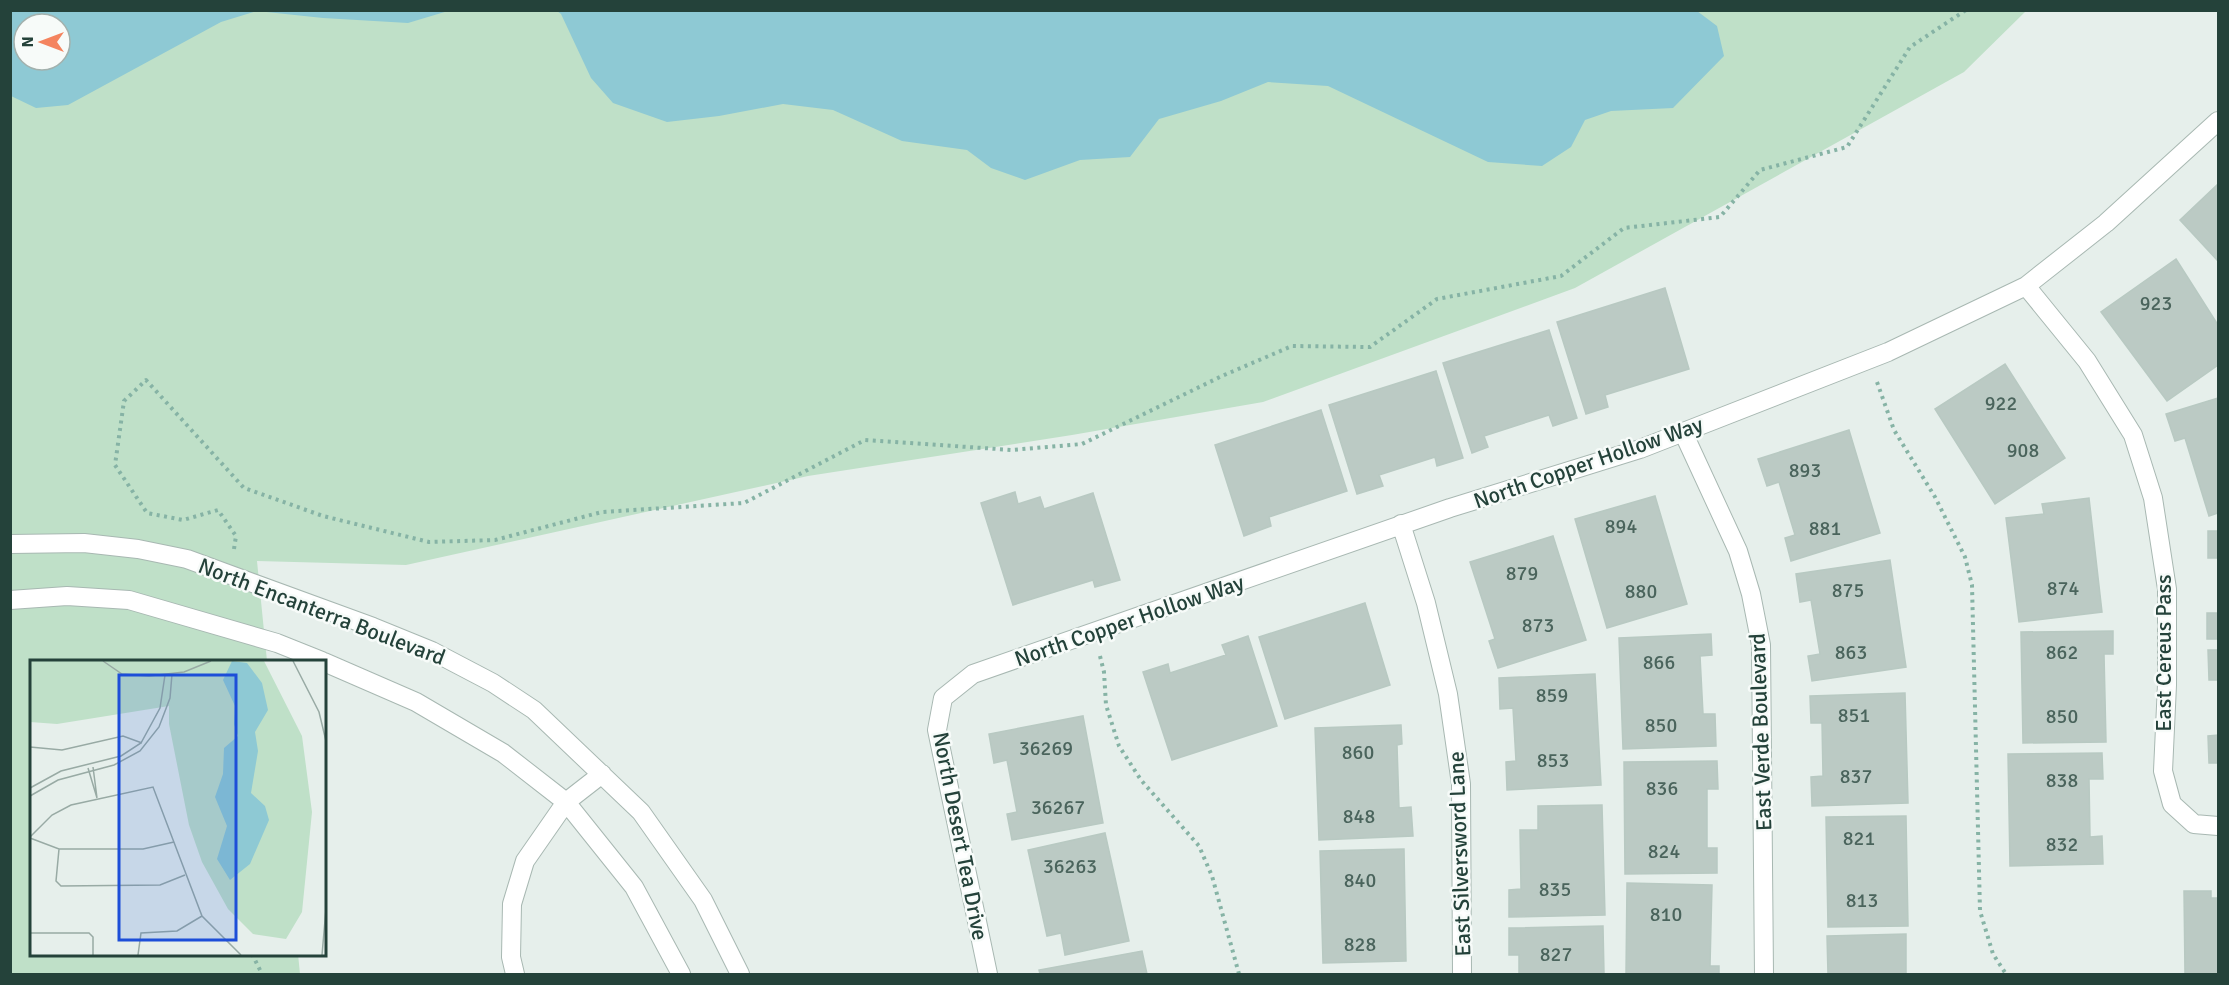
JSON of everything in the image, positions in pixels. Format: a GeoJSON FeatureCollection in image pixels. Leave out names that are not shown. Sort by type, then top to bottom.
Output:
{"type":"FeatureCollection","features":[{"type":"Feature","properties":{"kind":"street","name":"North Copper Hollow Way"},"geometry":{"type":"LineString","coordinates":[[943,698],[974,674],[1401,524],[1640,449],[1868,360],[2026,286],[2106,223],[2218,121]]}},
{"type":"Feature","properties":{"kind":"street","name":"East Cereus Pass"},"geometry":{"type":"LineString","coordinates":[[2026,286],[2087,361],[2133,435],[2153,498],[2167,589],[2167,685],[2163,771],[2172,804],[2194,824],[2218,826]]}},
{"type":"Feature","properties":{"kind":"street","name":"East Verde Boulevard"},"geometry":{"type":"LineString","coordinates":[[1683,432],[1738,551],[1751,594],[1761,645],[1764,975]]}},
{"type":"Feature","properties":{"kind":"street","name":"East Silversword Lane"},"geometry":{"type":"LineString","coordinates":[[1401,524],[1426,603],[1448,694],[1461,784],[1462,975]]}},
{"type":"Feature","properties":{"kind":"street","name":"North Encanterra Boulevard"},"geometry":{"type":"LineString","coordinates":[[10,544],[84,543],[138,549],[188,559],[432,651],[492,682],[534,710],[641,812],[703,900],[740,975]]}},
{"type":"Feature","properties":{"kind":"street","name":"North Encanterra Boulevard"},"geometry":{"type":"LineString","coordinates":[[10,600],[67,596],[129,600],[277,643],[320,660]]}},
{"type":"Feature","properties":{"kind":"street","name":"North Encanterra Boulevard"},"geometry":{"type":"LineString","coordinates":[[326,662],[416,702],[503,753],[566,802],[634,886],[681,975]]}},
{"type":"Feature","properties":{"kind":"street","name":"North Desert Tea Drive"},"geometry":{"type":"LineString","coordinates":[[943,698],[937,730],[988,975]]}},
{"type":"Feature","properties":{"kind":"street"},"geometry":{"type":"LineString","coordinates":[[515,975],[511,957],[512,904],[525,861],[566,802],[602,774]]}},
{"type":"Feature","properties":{"kind":"path"},"geometry":{"type":"LineString","coordinates":[[229,573],[236,536],[218,510],[183,520],[147,513],[115,465],[123,401],[146,380],[244,488],[323,516],[429,542],[495,540],[602,512],[744,503],[865,440],[1012,450],[1082,444],[1222,376],[1292,346],[1370,347],[1437,299],[1562,276],[1624,228],[1720,217],[1760,170],[1847,147],[1910,47],[1966,10]]}},
{"type":"Feature","properties":{"kind":"path"},"geometry":{"type":"LineString","coordinates":[[1868,360],[1884,396],[1894,430],[1935,497],[1965,557],[1972,585],[1980,911],[1993,954],[2006,975]]}},
{"type":"Feature","properties":{"kind":"path"},"geometry":{"type":"LineString","coordinates":[[1095,632],[1104,672],[1106,705],[1119,746],[1141,780],[1199,846],[1212,876],[1239,975]]}},
{"type":"Feature","properties":{"kind":"path"},"geometry":{"type":"LineString","coordinates":[[252,955],[262,975]]}},
{"type":"Feature","properties":{"kind":"green space"},"geometry":{"type":"Polygon","coordinates":[[[10,11],[2026,11],[1964,72],[1575,288],[1263,402],[1072,435],[808,476],[406,565],[257,561],[267,660],[30,660],[30,955],[298,955],[300,974],[11,974],[10,11]]]}},
{"type":"Feature","properties":{"kind":"water"},"geometry":{"type":"Polygon","coordinates":[[[11,10],[448,10],[408,23],[257,11],[221,22],[68,105],[36,108],[11,96],[11,10]]]}},
{"type":"Feature","properties":{"kind":"water"},"geometry":{"type":"Polygon","coordinates":[[[557,11],[1697,11],[1717,26],[1724,56],[1673,108],[1611,111],[1585,120],[1571,147],[1542,166],[1488,162],[1328,86],[1268,82],[1221,101],[1159,119],[1130,157],[1080,160],[1025,180],[991,168],[967,150],[902,141],[833,110],[783,104],[719,116],[667,122],[613,103],[591,78],[561,14],[557,11]]]}},
{"type":"Feature","properties":{"kind":"building"},"geometry":{"type":"Polygon","coordinates":[[[2218,184],[2218,261],[2180,220],[2218,184]]]}},
{"type":"Feature","properties":{"kind":"building"},"geometry":{"type":"Polygon","coordinates":[[[2176,259],[2218,325],[2218,365],[2167,401],[2101,312],[2176,259]]]}},
{"type":"Feature","properties":{"kind":"building"},"geometry":{"type":"Polygon","coordinates":[[[1665,288],[1689,369],[1605,395],[1608,407],[1586,414],[1557,322],[1665,288]]]}},
{"type":"Feature","properties":{"kind":"building"},"geometry":{"type":"Polygon","coordinates":[[[1549,330],[1577,418],[1553,426],[1549,415],[1484,436],[1488,447],[1472,453],[1443,363],[1549,330]]]}},
{"type":"Feature","properties":{"kind":"building"},"geometry":{"type":"Polygon","coordinates":[[[2005,364],[2065,458],[1995,504],[1935,409],[2005,364]]]}},
{"type":"Feature","properties":{"kind":"building"},"geometry":{"type":"Polygon","coordinates":[[[1436,371],[1463,458],[1437,466],[1435,457],[1379,475],[1383,486],[1357,494],[1329,405],[1436,371]]]}},
{"type":"Feature","properties":{"kind":"building"},"geometry":{"type":"Polygon","coordinates":[[[2218,398],[2218,513],[2209,516],[2185,438],[2175,441],[2166,414],[2218,398]]]}},
{"type":"Feature","properties":{"kind":"building"},"geometry":{"type":"Polygon","coordinates":[[[1321,410],[1347,491],[1269,517],[1271,526],[1244,536],[1215,445],[1321,410]]]}},
{"type":"Feature","properties":{"kind":"building"},"geometry":{"type":"Polygon","coordinates":[[[1849,430],[1880,533],[1791,561],[1785,538],[1795,535],[1779,482],[1767,486],[1758,459],[1849,430]]]}},
{"type":"Feature","properties":{"kind":"building"},"geometry":{"type":"Polygon","coordinates":[[[1015,492],[1018,504],[1040,497],[1044,509],[1093,493],[1120,580],[1095,587],[1093,580],[1013,605],[981,503],[1015,492]]]}},
{"type":"Feature","properties":{"kind":"building"},"geometry":{"type":"Polygon","coordinates":[[[1655,496],[1687,604],[1607,628],[1575,519],[1655,496]]]}},
{"type":"Feature","properties":{"kind":"building"},"geometry":{"type":"Polygon","coordinates":[[[2089,498],[2102,612],[2019,622],[2006,518],[2044,514],[2042,504],[2089,498]]]}},
{"type":"Feature","properties":{"kind":"building"},"geometry":{"type":"Polygon","coordinates":[[[2208,531],[2218,531],[2218,558],[2208,558],[2208,531]]]}},
{"type":"Feature","properties":{"kind":"building"},"geometry":{"type":"Polygon","coordinates":[[[1553,536],[1586,640],[1498,668],[1489,641],[1495,639],[1470,562],[1553,536]]]}},
{"type":"Feature","properties":{"kind":"building"},"geometry":{"type":"Polygon","coordinates":[[[1890,560],[1906,667],[1812,681],[1808,656],[1820,654],[1811,600],[1800,602],[1796,574],[1890,560]]]}},
{"type":"Feature","properties":{"kind":"building"},"geometry":{"type":"Polygon","coordinates":[[[1365,603],[1390,685],[1285,719],[1259,637],[1365,603]]]}},
{"type":"Feature","properties":{"kind":"building"},"geometry":{"type":"Polygon","coordinates":[[[2207,613],[2218,613],[2218,639],[2207,639],[2207,613]]]}},
{"type":"Feature","properties":{"kind":"building"},"geometry":{"type":"Polygon","coordinates":[[[2113,631],[2113,654],[2104,654],[2106,742],[2023,743],[2021,632],[2113,631]]]}},
{"type":"Feature","properties":{"kind":"building"},"geometry":{"type":"Polygon","coordinates":[[[1711,634],[1712,655],[1700,656],[1703,714],[1715,714],[1716,746],[1623,749],[1619,638],[1711,634]]]}},
{"type":"Feature","properties":{"kind":"building"},"geometry":{"type":"Polygon","coordinates":[[[1248,636],[1277,726],[1172,760],[1143,672],[1168,664],[1170,673],[1226,655],[1222,645],[1248,636]]]}},
{"type":"Feature","properties":{"kind":"building"},"geometry":{"type":"Polygon","coordinates":[[[2208,650],[2218,650],[2218,680],[2209,680],[2208,650]]]}},
{"type":"Feature","properties":{"kind":"building"},"geometry":{"type":"Polygon","coordinates":[[[1595,674],[1601,785],[1507,790],[1506,762],[1516,761],[1513,708],[1500,709],[1499,678],[1595,674]]]}},
{"type":"Feature","properties":{"kind":"building"},"geometry":{"type":"Polygon","coordinates":[[[1905,693],[1908,803],[1812,806],[1811,777],[1823,776],[1822,723],[1811,723],[1810,696],[1905,693]]]}},
{"type":"Feature","properties":{"kind":"building"},"geometry":{"type":"Polygon","coordinates":[[[1083,716],[1103,823],[1012,840],[1007,814],[1017,812],[1007,760],[994,763],[989,734],[1083,716]]]}},
{"type":"Feature","properties":{"kind":"building"},"geometry":{"type":"Polygon","coordinates":[[[1401,725],[1402,744],[1397,745],[1399,808],[1411,807],[1413,836],[1319,840],[1315,728],[1401,725]]]}},
{"type":"Feature","properties":{"kind":"building"},"geometry":{"type":"Polygon","coordinates":[[[2218,735],[2218,763],[2209,763],[2208,736],[2218,735]]]}},
{"type":"Feature","properties":{"kind":"building"},"geometry":{"type":"Polygon","coordinates":[[[2102,753],[2103,779],[2089,779],[2090,837],[2102,836],[2103,864],[2010,866],[2008,754],[2102,753]]]}},
{"type":"Feature","properties":{"kind":"building"},"geometry":{"type":"Polygon","coordinates":[[[1717,761],[1718,789],[1707,789],[1707,848],[1717,848],[1717,873],[1625,874],[1624,762],[1717,761]]]}},
{"type":"Feature","properties":{"kind":"building"},"geometry":{"type":"Polygon","coordinates":[[[1602,805],[1605,915],[1509,917],[1509,890],[1521,889],[1520,830],[1538,830],[1538,806],[1602,805]]]}},
{"type":"Feature","properties":{"kind":"building"},"geometry":{"type":"Polygon","coordinates":[[[1906,816],[1908,926],[1828,927],[1826,817],[1906,816]]]}},
{"type":"Feature","properties":{"kind":"building"},"geometry":{"type":"Polygon","coordinates":[[[1105,833],[1129,941],[1065,955],[1061,933],[1047,936],[1028,850],[1105,833]]]}},
{"type":"Feature","properties":{"kind":"building"},"geometry":{"type":"Polygon","coordinates":[[[1404,849],[1406,961],[1323,963],[1320,851],[1404,849]]]}},
{"type":"Feature","properties":{"kind":"building"},"geometry":{"type":"Polygon","coordinates":[[[1627,883],[1712,885],[1710,966],[1719,966],[1719,974],[1626,974],[1627,883]]]}},
{"type":"Feature","properties":{"kind":"building"},"geometry":{"type":"Polygon","coordinates":[[[2184,891],[2211,891],[2211,898],[2218,898],[2218,974],[2185,974],[2184,891]]]}},
{"type":"Feature","properties":{"kind":"building"},"geometry":{"type":"Polygon","coordinates":[[[1603,926],[1604,974],[1519,974],[1519,955],[1509,955],[1509,928],[1603,926]]]}},
{"type":"Feature","properties":{"kind":"building"},"geometry":{"type":"Polygon","coordinates":[[[1906,934],[1906,974],[1828,974],[1827,936],[1906,934]]]}},
{"type":"Feature","properties":{"kind":"building"},"geometry":{"type":"Polygon","coordinates":[[[1142,951],[1147,974],[1040,974],[1039,970],[1142,951]]]}}]}
